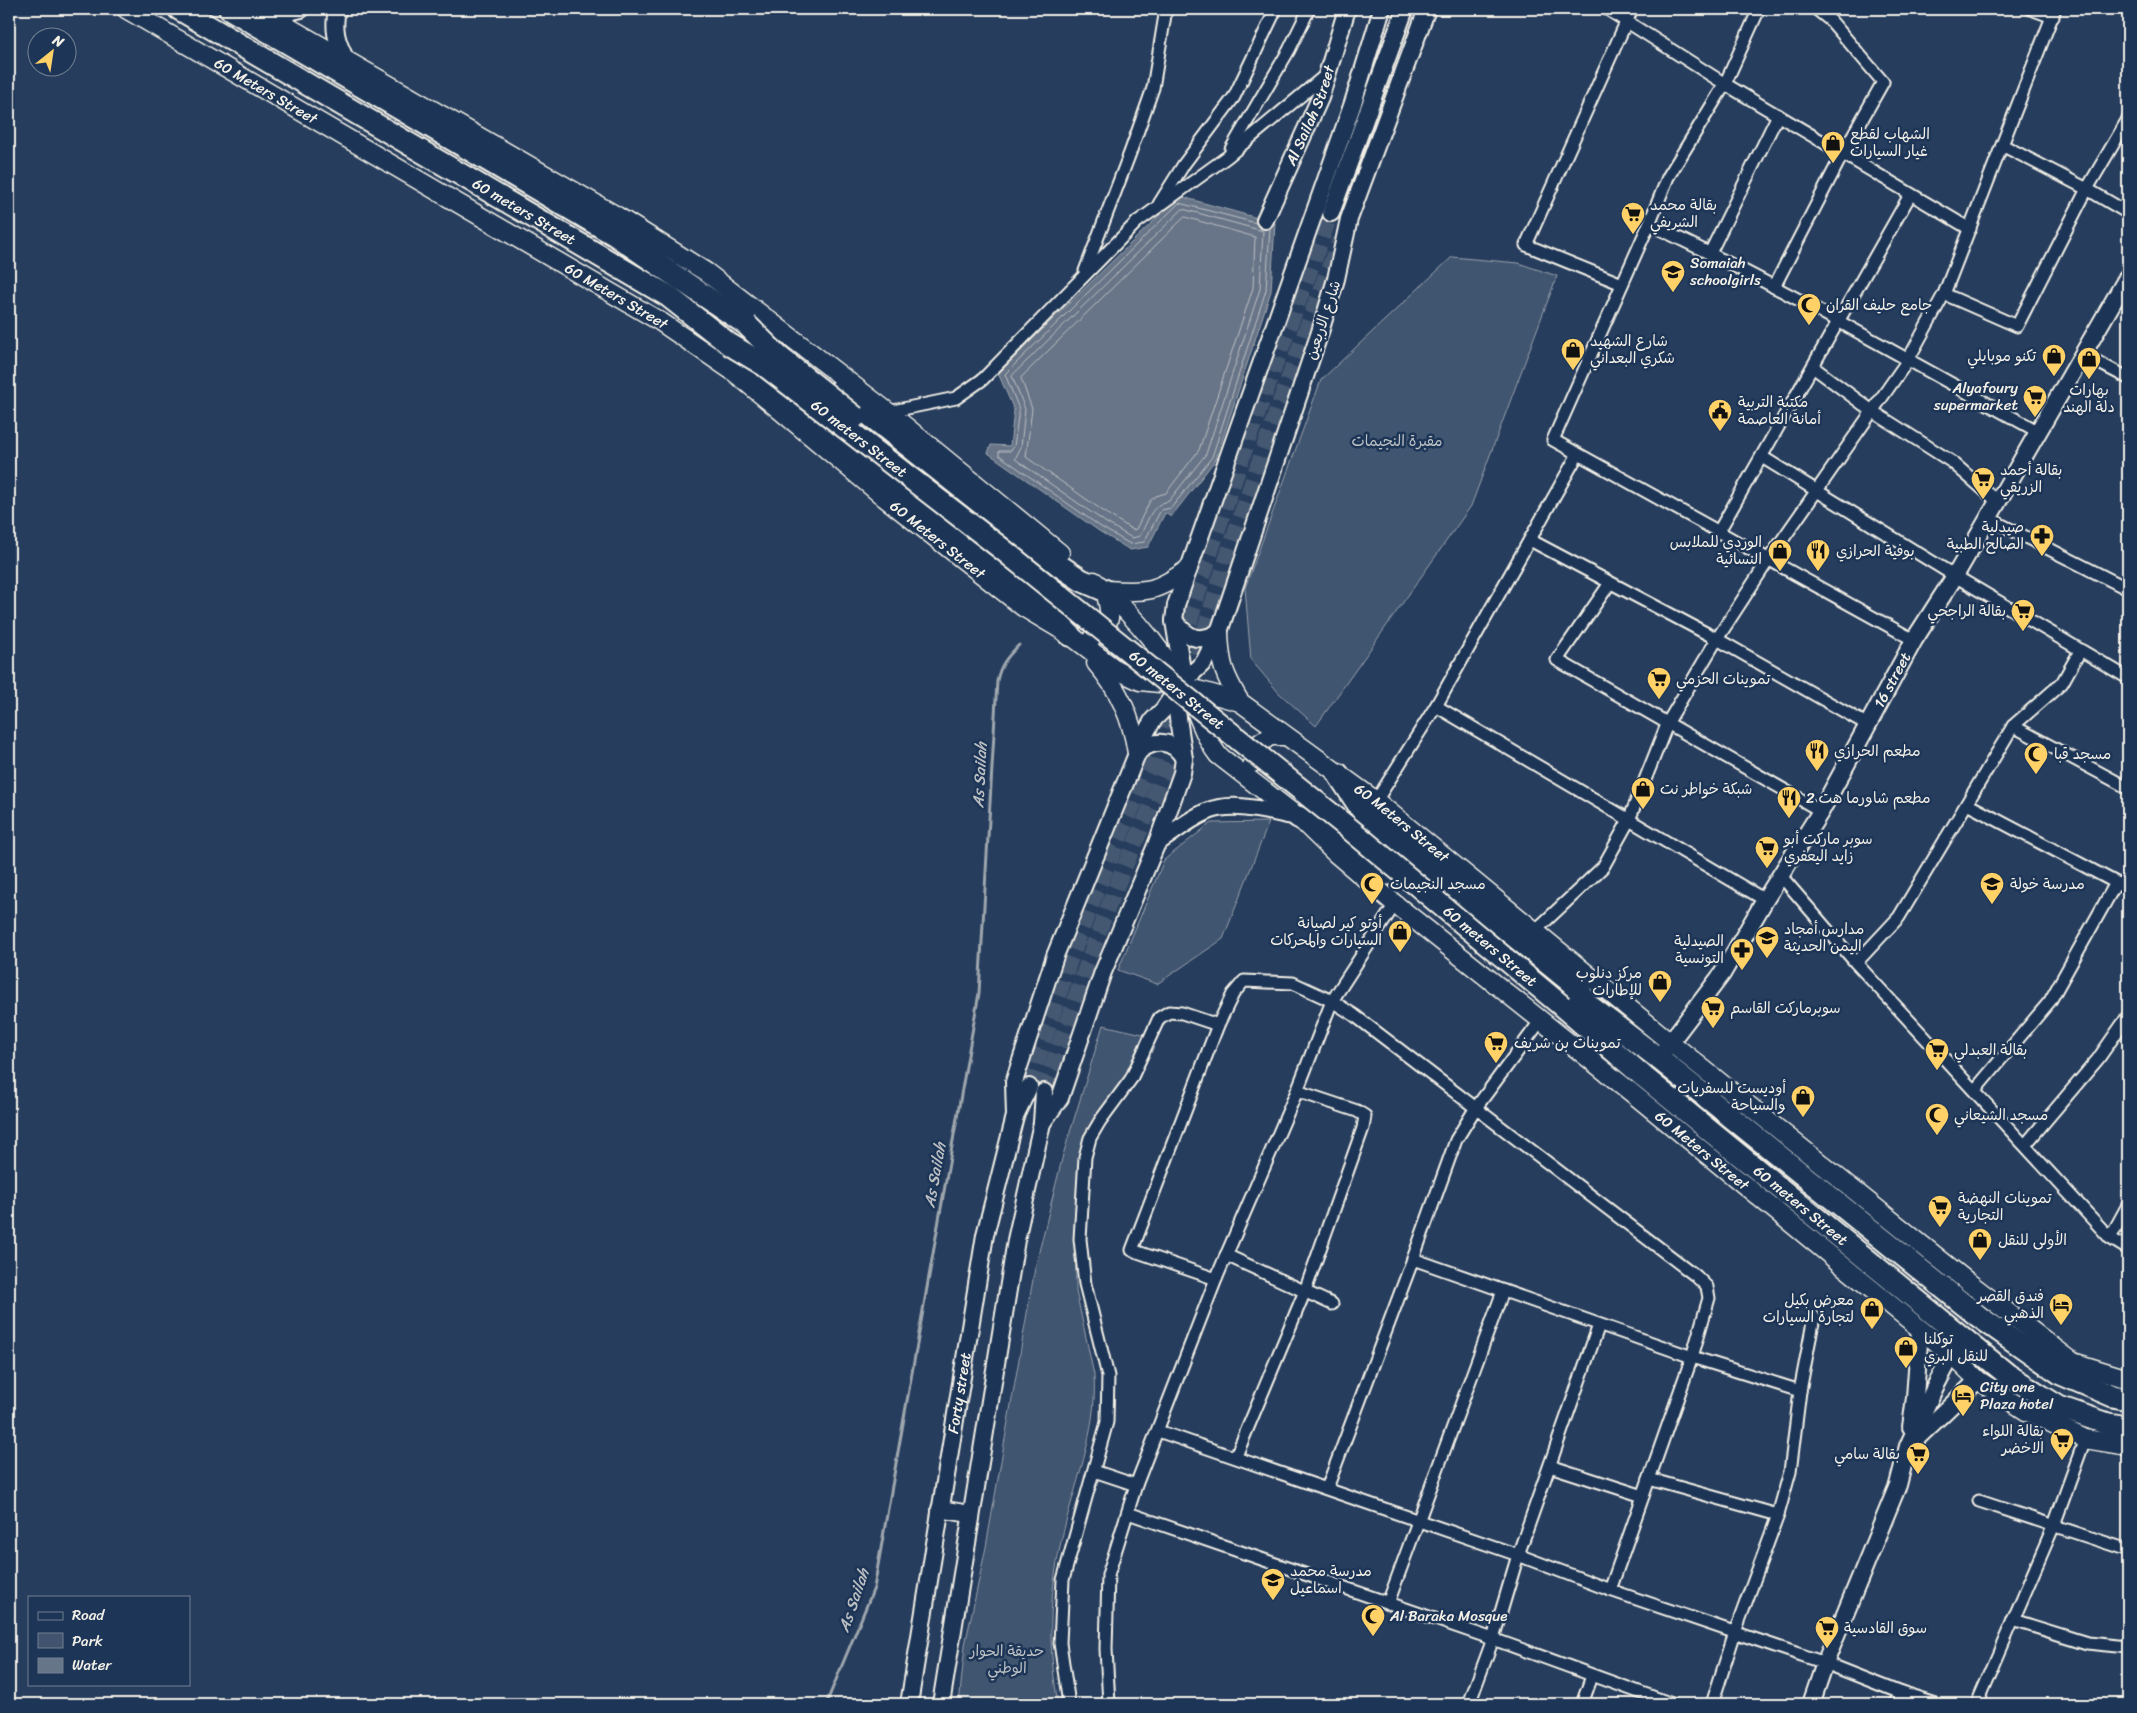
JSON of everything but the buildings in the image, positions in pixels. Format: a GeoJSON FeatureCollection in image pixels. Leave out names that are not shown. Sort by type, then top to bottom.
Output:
{"type":"FeatureCollection","features":[{"type":"Feature","properties":{"kind":"highway","name":"60 meters Street"},"geometry":{"type":"LineString","coordinates":[[179,9],[668,296],[729,344],[764,364],[1002,549],[1351,830],[1574,1006],[1664,1050],[1978,1316],[2061,1374],[2113,1396],[2128,1399]]}},
{"type":"Feature","properties":{"kind":"highway","name":"60 meters Street"},"geometry":{"type":"LineString","coordinates":[[230,9],[616,235],[747,326],[778,356],[1359,820],[1574,1006],[1644,1076],[1958,1347],[2059,1407],[2108,1424],[2128,1427]]}},
{"type":"Feature","properties":{"kind":"highway"},"geometry":{"type":"LineString","coordinates":[[747,326],[784,347],[1060,566],[1081,580],[1104,590]]}},
{"type":"Feature","properties":{"kind":"highway"},"geometry":{"type":"LineString","coordinates":[[729,344],[755,371],[1035,600],[1070,635]]}},
{"type":"Feature","properties":{"kind":"highway"},"geometry":{"type":"LineString","coordinates":[[1298,817],[1344,839],[1561,1013],[1574,1006],[1578,988],[1365,815],[1338,774]]}},
{"type":"Feature","properties":{"kind":"main road","name":"60 Meters Street"},"geometry":{"type":"LineString","coordinates":[[126,9],[661,322],[734,372],[885,498],[1023,607],[1070,635]]}},
{"type":"Feature","properties":{"kind":"main road"},"geometry":{"type":"LineString","coordinates":[[262,12],[285,14],[301,9]]}},
{"type":"Feature","properties":{"kind":"main road"},"geometry":{"type":"LineString","coordinates":[[337,9],[335,21],[336,40],[346,60]]}},
{"type":"Feature","properties":{"kind":"main road","name":"Al Sailah Street"},"geometry":{"type":"LineString","coordinates":[[1265,220],[1315,110],[1348,9]]}},
{"type":"Feature","properties":{"kind":"main road"},"geometry":{"type":"LineString","coordinates":[[1042,1123],[1060,1098],[1106,963],[1157,843],[1182,773],[1184,759],[1177,712],[1181,664],[1174,621],[1176,605],[1353,103],[1382,9]]}},
{"type":"Feature","properties":{"kind":"main road"},"geometry":{"type":"LineString","coordinates":[[1353,103],[1350,129],[1333,187],[1331,213],[1405,9]]}},
{"type":"Feature","properties":{"kind":"main road","name":"شارع الاربعين"},"geometry":{"type":"LineString","coordinates":[[1015,1116],[1014,1082],[1055,956],[1137,753],[1153,720],[1163,710],[1180,685],[1204,662],[1219,632],[1328,306],[1349,219],[1427,9]]}},
{"type":"Feature","properties":{"kind":"main road"},"geometry":{"type":"LineString","coordinates":[[262,12],[609,211],[706,272],[888,412],[1104,590],[1110,610],[1108,621],[1102,631],[1092,637],[1081,638],[1070,635]]}},
{"type":"Feature","properties":{"kind":"main road","name":"16 street"},"geometry":{"type":"LineString","coordinates":[[1644,1076],[1722,974],[1765,900],[1821,811],[1914,640],[1955,576],[2128,276]]}},
{"type":"Feature","properties":{"kind":"main road"},"geometry":{"type":"LineString","coordinates":[[1104,590],[1135,592],[1154,590],[1172,581],[1188,569]]}},
{"type":"Feature","properties":{"kind":"main road","name":"60 Meters Street"},"geometry":{"type":"LineString","coordinates":[[1104,590],[1151,636],[1194,708],[1208,742],[1218,755],[1298,817],[1335,853],[1395,904],[1541,1020],[1920,1329],[1958,1347],[1978,1380],[2026,1411],[2085,1439],[2128,1446]]}},
{"type":"Feature","properties":{"kind":"main road"},"geometry":{"type":"LineString","coordinates":[[1174,621],[1187,635],[1197,638],[1208,638],[1219,632],[1220,658],[1227,679],[1240,702]]}},
{"type":"Feature","properties":{"kind":"main road"},"geometry":{"type":"LineString","coordinates":[[1070,635],[1115,669],[1132,678],[1149,683],[1180,685],[1240,702]]}},
{"type":"Feature","properties":{"kind":"main road"},"geometry":{"type":"LineString","coordinates":[[1070,635],[1102,670],[1119,695],[1131,723],[1137,753],[1151,743],[1167,743],[1180,752],[1184,759]]}},
{"type":"Feature","properties":{"kind":"main road","name":"60 Meters Street"},"geometry":{"type":"LineString","coordinates":[[1240,702],[1376,801],[1535,931],[1664,1050],[1968,1282],[2073,1362],[2128,1379]]}},
{"type":"Feature","properties":{"kind":"main road"},"geometry":{"type":"LineString","coordinates":[[1259,785],[1252,762],[1257,745],[1270,736],[1285,736]]}},
{"type":"Feature","properties":{"kind":"main road"},"geometry":{"type":"LineString","coordinates":[[1157,843],[1208,812],[1221,809],[1252,809],[1298,817]]}},
{"type":"Feature","properties":{"kind":"main road","name":"Forty street"},"geometry":{"type":"LineString","coordinates":[[909,1704],[985,1235],[1015,1116],[1036,1090],[1042,1123],[1016,1240],[970,1514],[941,1704]]}},
{"type":"Feature","properties":{"kind":"main road"},"geometry":{"type":"LineString","coordinates":[[1811,1704],[1825,1663],[1898,1486],[1908,1446],[1916,1398],[1920,1329]]}},
{"type":"Feature","properties":{"kind":"main road"},"geometry":{"type":"LineString","coordinates":[[1908,1446],[1958,1347]]}},
{"type":"Feature","properties":{"kind":"main road"},"geometry":{"type":"LineString","coordinates":[[1908,1446],[1978,1380]]}},
{"type":"Feature","properties":{"kind":"main road"},"geometry":{"type":"LineString","coordinates":[[940,1509],[970,1514]]}},
{"type":"Feature","properties":{"kind":"street"},"geometry":{"type":"LineString","coordinates":[[1083,276],[1153,88],[1166,9]]}},
{"type":"Feature","properties":{"kind":"street"},"geometry":{"type":"LineString","coordinates":[[1157,208],[1184,164],[1234,97],[1276,9]]}},
{"type":"Feature","properties":{"kind":"street"},"geometry":{"type":"LineString","coordinates":[[1227,157],[1282,63],[1309,9]]}},
{"type":"Feature","properties":{"kind":"street"},"geometry":{"type":"LineString","coordinates":[[1607,9],[1725,84],[1970,229]]}},
{"type":"Feature","properties":{"kind":"street"},"geometry":{"type":"LineString","coordinates":[[1622,284],[1526,244],[1632,9]]}},
{"type":"Feature","properties":{"kind":"street"},"geometry":{"type":"LineString","coordinates":[[1759,9],[1725,84],[1668,177],[1553,440],[1914,640]]}},
{"type":"Feature","properties":{"kind":"street"},"geometry":{"type":"LineString","coordinates":[[1774,287],[1843,153],[1883,82],[1831,22],[1816,9]]}},
{"type":"Feature","properties":{"kind":"street"},"geometry":{"type":"LineString","coordinates":[[1535,931],[1603,867],[1629,820],[1668,722],[1717,639],[1769,559],[1908,360],[1944,294],[2054,13],[2031,9]]}},
{"type":"Feature","properties":{"kind":"street"},"geometry":{"type":"LineString","coordinates":[[888,412],[956,398],[976,384],[1003,360],[1083,276],[1138,222],[1227,157],[1328,73]]}},
{"type":"Feature","properties":{"kind":"street"},"geometry":{"type":"LineString","coordinates":[[1710,253],[1778,116]]}},
{"type":"Feature","properties":{"kind":"street"},"geometry":{"type":"LineString","coordinates":[[1944,294],[2017,326],[2087,189],[2128,120]]}},
{"type":"Feature","properties":{"kind":"street"},"geometry":{"type":"LineString","coordinates":[[2002,145],[2087,189],[2128,213]]}},
{"type":"Feature","properties":{"kind":"street"},"geometry":{"type":"LineString","coordinates":[[1719,531],[1910,195]]}},
{"type":"Feature","properties":{"kind":"street"},"geometry":{"type":"LineString","coordinates":[[1649,224],[1710,253],[1839,321],[2039,432]]}},
{"type":"Feature","properties":{"kind":"street"},"geometry":{"type":"LineString","coordinates":[[2084,355],[2128,378]]}},
{"type":"Feature","properties":{"kind":"street"},"geometry":{"type":"LineString","coordinates":[[1813,368],[1872,411],[1952,462],[1997,501]]}},
{"type":"Feature","properties":{"kind":"street"},"geometry":{"type":"LineString","coordinates":[[1376,801],[1436,706],[1578,454]]}},
{"type":"Feature","properties":{"kind":"street"},"geometry":{"type":"LineString","coordinates":[[1762,457],[1955,576],[2128,678]]}},
{"type":"Feature","properties":{"kind":"street"},"geometry":{"type":"LineString","coordinates":[[1988,518],[2127,587]]}},
{"type":"Feature","properties":{"kind":"street"},"geometry":{"type":"LineString","coordinates":[[1530,540],[1717,639],[1868,725]]}},
{"type":"Feature","properties":{"kind":"street"},"geometry":{"type":"LineString","coordinates":[[1610,583],[1557,660],[1821,811]]}},
{"type":"Feature","properties":{"kind":"street"},"geometry":{"type":"LineString","coordinates":[[1856,962],[1899,917],[2013,726],[2062,684],[2080,651]]}},
{"type":"Feature","properties":{"kind":"street"},"geometry":{"type":"LineString","coordinates":[[1436,706],[1765,900]]}},
{"type":"Feature","properties":{"kind":"street"},"geometry":{"type":"LineString","coordinates":[[2013,726],[2128,788]]}},
{"type":"Feature","properties":{"kind":"street"},"geometry":{"type":"LineString","coordinates":[[1966,804],[2128,889]]}},
{"type":"Feature","properties":{"kind":"street"},"geometry":{"type":"LineString","coordinates":[[1780,876],[1856,962],[2026,1144],[2110,1238],[2128,1249]]}},
{"type":"Feature","properties":{"kind":"street"},"geometry":{"type":"LineString","coordinates":[[1976,1090],[2050,1001],[2116,883]]}},
{"type":"Feature","properties":{"kind":"street"},"geometry":{"type":"LineString","coordinates":[[1109,1704],[1106,1649],[1108,1575],[1136,1485],[1216,1279],[1297,1091],[1332,1001],[1395,904]]}},
{"type":"Feature","properties":{"kind":"street"},"geometry":{"type":"LineString","coordinates":[[1216,1279],[1132,1250],[1218,1025],[1233,994],[1244,981],[1293,983],[1332,1001],[1354,1015],[1696,1276],[1707,1287],[1709,1298],[1692,1357],[1610,1590]]}},
{"type":"Feature","properties":{"kind":"street"},"geometry":{"type":"LineString","coordinates":[[1069,1704],[1060,1643],[1063,1580],[1107,1422],[1108,1376],[1085,1284],[1080,1239],[1085,1157],[1090,1138],[1100,1120],[1131,1079],[1159,1018],[1169,1012],[1182,1012],[1218,1025]]}},
{"type":"Feature","properties":{"kind":"street"},"geometry":{"type":"LineString","coordinates":[[2026,1144],[2098,1059],[2128,1016]]}},
{"type":"Feature","properties":{"kind":"street"},"geometry":{"type":"LineString","coordinates":[[1327,1488],[1456,1140],[1476,1108],[1541,1020]]}},
{"type":"Feature","properties":{"kind":"street"},"geometry":{"type":"LineString","coordinates":[[1236,1456],[1305,1291],[1363,1128],[1365,1116],[1357,1111],[1297,1091]]}},
{"type":"Feature","properties":{"kind":"street"},"geometry":{"type":"LineString","coordinates":[[2110,1238],[2128,1205]]}},
{"type":"Feature","properties":{"kind":"street"},"geometry":{"type":"LineString","coordinates":[[1226,1255],[1332,1304]]}},
{"type":"Feature","properties":{"kind":"street"},"geometry":{"type":"LineString","coordinates":[[1413,1259],[1692,1357],[1800,1390]]}},
{"type":"Feature","properties":{"kind":"street"},"geometry":{"type":"LineString","coordinates":[[1388,1603],[1503,1292]]}},
{"type":"Feature","properties":{"kind":"street"},"geometry":{"type":"LineString","coordinates":[[1712,1704],[1735,1632],[1778,1515],[1790,1472],[1800,1390],[1814,1317]]}},
{"type":"Feature","properties":{"kind":"street"},"geometry":{"type":"LineString","coordinates":[[1469,1704],[1493,1640],[1518,1554],[1599,1325]]}},
{"type":"Feature","properties":{"kind":"street"},"geometry":{"type":"LineString","coordinates":[[1158,1431],[1236,1456],[1518,1554],[1610,1590],[1825,1663],[1900,1693],[1936,1704]]}},
{"type":"Feature","properties":{"kind":"street"},"geometry":{"type":"LineString","coordinates":[[1976,1704],[2054,1525],[2085,1439]]}},
{"type":"Feature","properties":{"kind":"street"},"geometry":{"type":"LineString","coordinates":[[1550,1466],[1643,1496]]}},
{"type":"Feature","properties":{"kind":"street"},"geometry":{"type":"LineString","coordinates":[[1094,1471],[1136,1485]]}},
{"type":"Feature","properties":{"kind":"street"},"geometry":{"type":"LineString","coordinates":[[1649,1479],[1778,1515]]}},
{"type":"Feature","properties":{"kind":"street"},"geometry":{"type":"LineString","coordinates":[[1979,1501],[2128,1550]]}},
{"type":"Feature","properties":{"kind":"street"},"geometry":{"type":"LineString","coordinates":[[1128,1514],[1388,1603],[1672,1704]]}},
{"type":"Feature","properties":{"kind":"street"},"geometry":{"type":"LineString","coordinates":[[2013,1620],[2087,1643],[2128,1647]]}},
{"type":"Feature","properties":{"kind":"street"},"geometry":{"type":"LineString","coordinates":[[1582,1704],[1592,1676]]}},
{"type":"Feature","properties":{"kind":"street"},"geometry":{"type":"LineString","coordinates":[[1895,1704],[1900,1693]]}},
{"type":"Feature","properties":{"kind":"green space","name":"مقبرة النجيمات"},"geometry":{"type":"Polygon","coordinates":[[[1452,257],[1518,263],[1557,276],[1471,506],[1316,726],[1279,693],[1251,660],[1245,588],[1321,380],[1452,257]]]}},
{"type":"Feature","properties":{"kind":"green space"},"geometry":{"type":"Polygon","coordinates":[[[1269,822],[1223,939],[1157,984],[1118,970],[1164,860],[1211,823],[1269,822]]]}},
{"type":"Feature","properties":{"kind":"green space","name":"حديقة الحوار الوطني"},"geometry":{"type":"Polygon","coordinates":[[[1103,1025],[1147,1035],[1080,1161],[1075,1210],[1076,1291],[1094,1375],[1094,1397],[1084,1460],[1066,1521],[1054,1584],[1051,1642],[1058,1704],[997,1704],[981,1699],[967,1704],[959,1704],[965,1645],[986,1547],[1035,1268],[1063,1155],[1103,1025]]]}},
{"type":"Feature","properties":{"kind":"water"},"geometry":{"type":"Polygon","coordinates":[[[1179,196],[1275,223],[1271,291],[1216,459],[1171,517],[1165,513],[1148,547],[1130,550],[1099,531],[988,453],[991,445],[1010,446],[1014,410],[998,373],[1179,196]]]}},
{"type":"Feature","properties":{"kind":"waterway","name":"As Sailah"},"geometry":{"type":"LineString","coordinates":[[826,1704],[874,1588],[979,993],[997,681],[1000,670],[1011,653],[1019,645]]}},
{"type":"Feature","properties":{"kind":"tunnel"},"geometry":{"type":"LineString","coordinates":[[1183,646],[1234,482],[1331,213]]}},
{"type":"Feature","properties":{"kind":"tunnel"},"geometry":{"type":"LineString","coordinates":[[1191,678],[1246,502],[1303,338],[1340,240]]}},
{"type":"Feature","properties":{"kind":"tunnel"},"geometry":{"type":"LineString","coordinates":[[1029,1087],[1070,960],[1093,900],[1149,768],[1168,701]]}},
{"type":"Feature","properties":{"kind":"tunnel"},"geometry":{"type":"LineString","coordinates":[[1044,1092],[1099,933],[1153,801],[1176,733]]}},
{"type":"Feature","properties":{"kind":"place","name":"الشهاب لقطع غيار السيارات"},"geometry":{"type":"Point","coordinates":[1833,164]}},
{"type":"Feature","properties":{"kind":"place","name":"بقالة محمد الشريفي"},"geometry":{"type":"Point","coordinates":[1633,235]}},
{"type":"Feature","properties":{"kind":"place","name":"Somaiah schoolgirls"},"geometry":{"type":"Point","coordinates":[1673,293]}},
{"type":"Feature","properties":{"kind":"place","name":"جامع حليف القران"},"geometry":{"type":"Point","coordinates":[1809,326]}},
{"type":"Feature","properties":{"kind":"place","name":"شارع الشهيد شكري البعداني"},"geometry":{"type":"Point","coordinates":[1573,371]}},
{"type":"Feature","properties":{"kind":"place","name":"تكنو موبايلي"},"geometry":{"type":"Point","coordinates":[2054,377]}},
{"type":"Feature","properties":{"kind":"place","name":"بهارات دلة الهند"},"geometry":{"type":"Point","coordinates":[2089,380]}},
{"type":"Feature","properties":{"kind":"place","name":"Alyafoury supermarket"},"geometry":{"type":"Point","coordinates":[2035,418]}},
{"type":"Feature","properties":{"kind":"place","name":"مكتبة التربية أمانة العاصمة"},"geometry":{"type":"Point","coordinates":[1720,432]}},
{"type":"Feature","properties":{"kind":"place","name":"بقالة أحمد الزريقي"},"geometry":{"type":"Point","coordinates":[1983,500]}},
{"type":"Feature","properties":{"kind":"place","name":"صيدلية الصالح الطبية"},"geometry":{"type":"Point","coordinates":[2042,557]}},
{"type":"Feature","properties":{"kind":"place","name":"الوردي للملابس النسائية"},"geometry":{"type":"Point","coordinates":[1780,572]}},
{"type":"Feature","properties":{"kind":"place","name":"بوفية الحرازي"},"geometry":{"type":"Point","coordinates":[1818,572]}},
{"type":"Feature","properties":{"kind":"place","name":"بقالة الراجحي"},"geometry":{"type":"Point","coordinates":[2023,632]}},
{"type":"Feature","properties":{"kind":"place","name":"تموينات الحزمي"},"geometry":{"type":"Point","coordinates":[1659,700]}},
{"type":"Feature","properties":{"kind":"place","name":"مطعم الحرازي"},"geometry":{"type":"Point","coordinates":[1817,772]}},
{"type":"Feature","properties":{"kind":"place","name":"مسجد قبا"},"geometry":{"type":"Point","coordinates":[2036,775]}},
{"type":"Feature","properties":{"kind":"place","name":"شبكة خواطر نت"},"geometry":{"type":"Point","coordinates":[1643,810]}},
{"type":"Feature","properties":{"kind":"place","name":"مطعم شاورما هت 2"},"geometry":{"type":"Point","coordinates":[1789,819]}},
{"type":"Feature","properties":{"kind":"place","name":"سوبر ماركت أبو زايد اليعفري"},"geometry":{"type":"Point","coordinates":[1767,869]}},
{"type":"Feature","properties":{"kind":"place","name":"مسجد النجيمات"},"geometry":{"type":"Point","coordinates":[1372,905]}},
{"type":"Feature","properties":{"kind":"place","name":"مدرسة خولة"},"geometry":{"type":"Point","coordinates":[1992,905]}},
{"type":"Feature","properties":{"kind":"place","name":"أوتو كير لصيانة السيارات والمحركات"},"geometry":{"type":"Point","coordinates":[1400,953]}},
{"type":"Feature","properties":{"kind":"place","name":"مدارس أمجاد اليمن الحديثة"},"geometry":{"type":"Point","coordinates":[1767,959]}},
{"type":"Feature","properties":{"kind":"place","name":"الصيدلية التونسية"},"geometry":{"type":"Point","coordinates":[1742,971]}},
{"type":"Feature","properties":{"kind":"place","name":"مركز دنلوب للإطارات"},"geometry":{"type":"Point","coordinates":[1660,1003]}},
{"type":"Feature","properties":{"kind":"place","name":"سوبرمارکت القاسم"},"geometry":{"type":"Point","coordinates":[1713,1029]}},
{"type":"Feature","properties":{"kind":"place","name":"تموينات بن شريف"},"geometry":{"type":"Point","coordinates":[1496,1064]}},
{"type":"Feature","properties":{"kind":"place","name":"بقالة العبدلي"},"geometry":{"type":"Point","coordinates":[1937,1071]}},
{"type":"Feature","properties":{"kind":"place","name":"أوديست للسفريات والسياحة"},"geometry":{"type":"Point","coordinates":[1803,1118]}},
{"type":"Feature","properties":{"kind":"place","name":"مسجد الشيعاني"},"geometry":{"type":"Point","coordinates":[1937,1136]}},
{"type":"Feature","properties":{"kind":"place","name":"تموينات النهضة التجارية"},"geometry":{"type":"Point","coordinates":[1940,1228]}},
{"type":"Feature","properties":{"kind":"place","name":"الأولى للنقل"},"geometry":{"type":"Point","coordinates":[1980,1261]}},
{"type":"Feature","properties":{"kind":"place","name":"فندق القصر الذهبي"},"geometry":{"type":"Point","coordinates":[2061,1326]}},
{"type":"Feature","properties":{"kind":"place","name":"معرض بكيل لتجارة السيارات"},"geometry":{"type":"Point","coordinates":[1872,1330]}},
{"type":"Feature","properties":{"kind":"place","name":"توكلنا للنقل البري"},"geometry":{"type":"Point","coordinates":[1906,1369]}},
{"type":"Feature","properties":{"kind":"place","name":"City one Plaza hotel"},"geometry":{"type":"Point","coordinates":[1963,1417]}},
{"type":"Feature","properties":{"kind":"place","name":"بقالة اللواء الاخضر"},"geometry":{"type":"Point","coordinates":[2062,1461]}},
{"type":"Feature","properties":{"kind":"place","name":"بقالة سامي"},"geometry":{"type":"Point","coordinates":[1918,1475]}},
{"type":"Feature","properties":{"kind":"place","name":"مدرسة محمد اسماعيل"},"geometry":{"type":"Point","coordinates":[1273,1601]}},
{"type":"Feature","properties":{"kind":"place","name":"Al Baraka Mosque"},"geometry":{"type":"Point","coordinates":[1373,1637]}},
{"type":"Feature","properties":{"kind":"place","name":"سوق القادسية"},"geometry":{"type":"Point","coordinates":[1827,1649]}}]}
